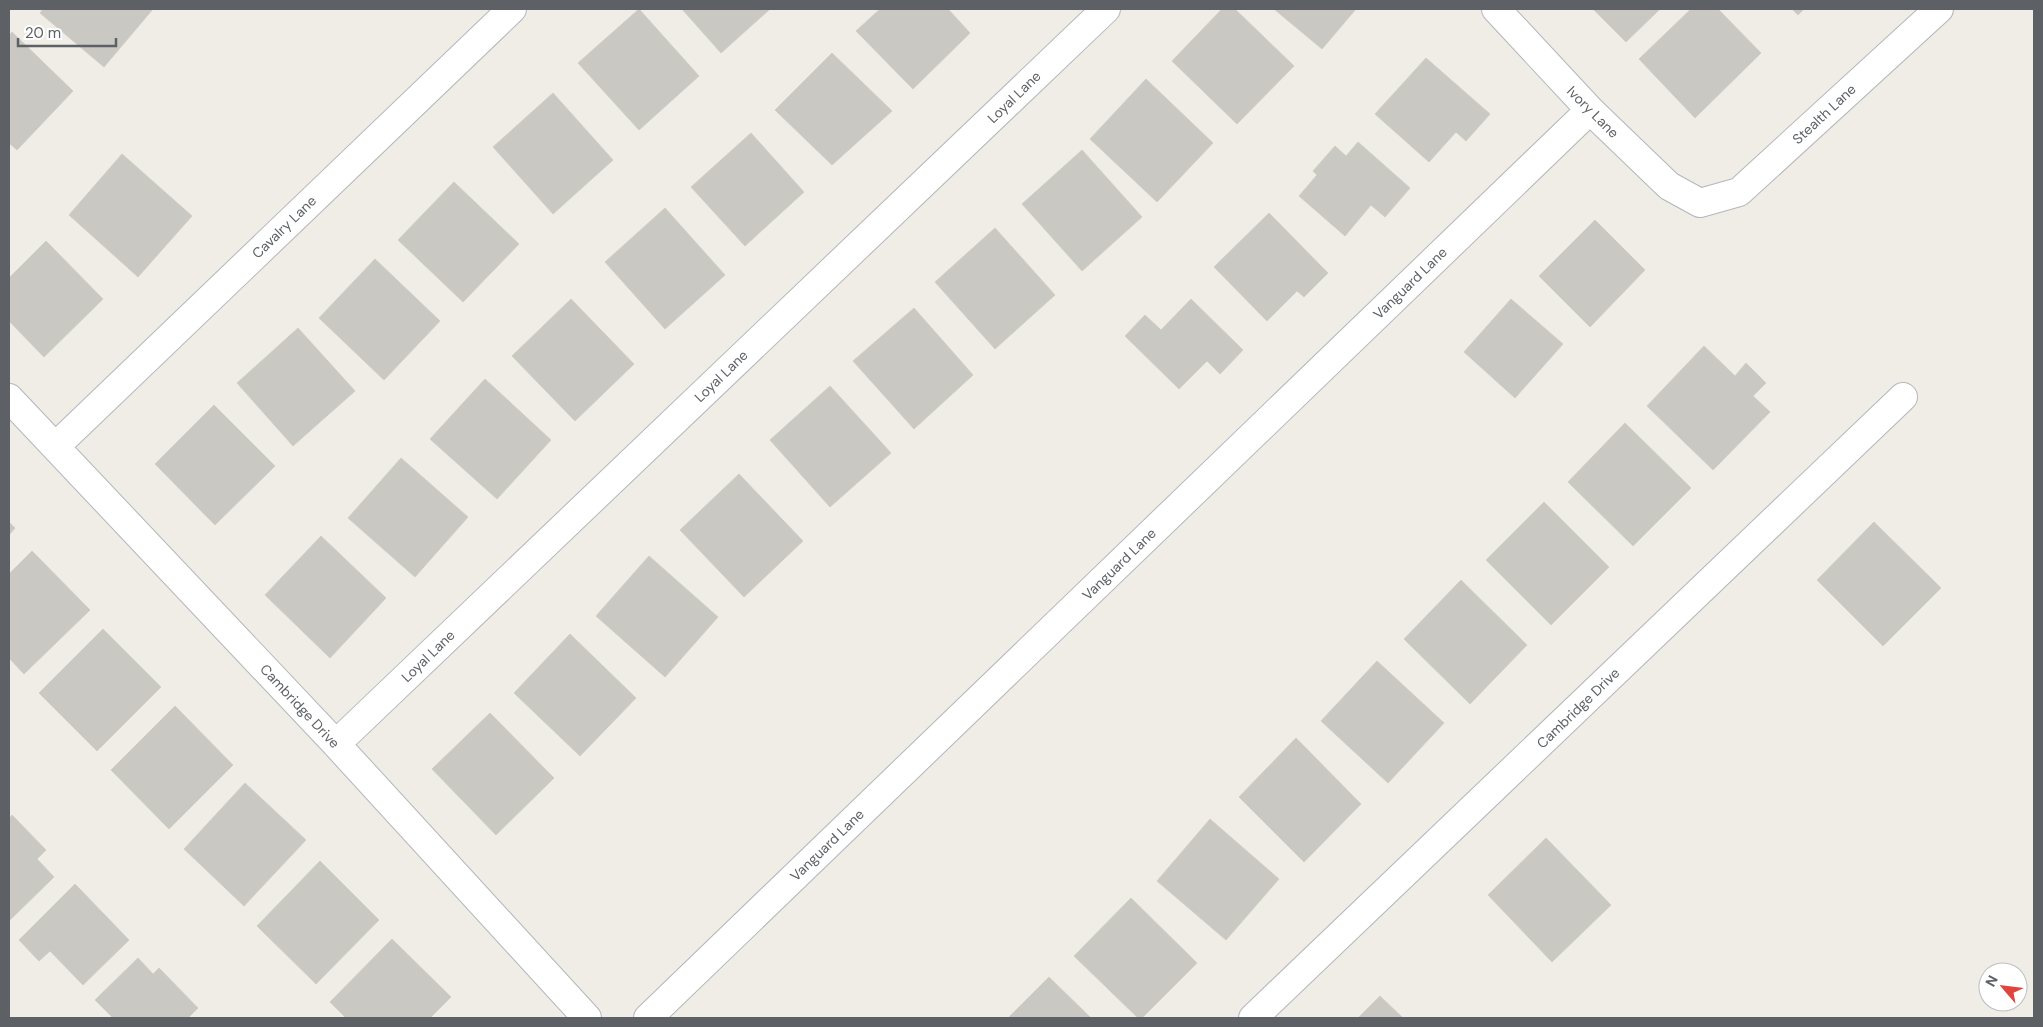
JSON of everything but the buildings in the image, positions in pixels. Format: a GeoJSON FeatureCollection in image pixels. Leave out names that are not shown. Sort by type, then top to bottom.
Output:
{"type":"FeatureCollection","features":[{"type":"Feature","properties":{"kind":"street","name":"Cavalry Lane"},"geometry":{"type":"LineString","coordinates":[[56,446],[512,9]]}},
{"type":"Feature","properties":{"kind":"street","name":"Loyal Lane"},"geometry":{"type":"LineString","coordinates":[[336,744],[1106,9]]}},
{"type":"Feature","properties":{"kind":"street","name":"Ivory Lane"},"geometry":{"type":"LineString","coordinates":[[1496,9],[1590,110],[1669,186],[1700,203]]}},
{"type":"Feature","properties":{"kind":"street","name":"Stealth Lane"},"geometry":{"type":"LineString","coordinates":[[1700,203],[1739,192],[1939,9]]}},
{"type":"Feature","properties":{"kind":"street","name":"Vanguard Lane"},"geometry":{"type":"LineString","coordinates":[[648,1018],[1590,110]]}},
{"type":"Feature","properties":{"kind":"street","name":"Cambridge Drive"},"geometry":{"type":"LineString","coordinates":[[1253,1018],[1903,397]]}},
{"type":"Feature","properties":{"kind":"street","name":"Cambridge Drive"},"geometry":{"type":"LineString","coordinates":[[9,398],[336,744],[587,1018]]}}]}
